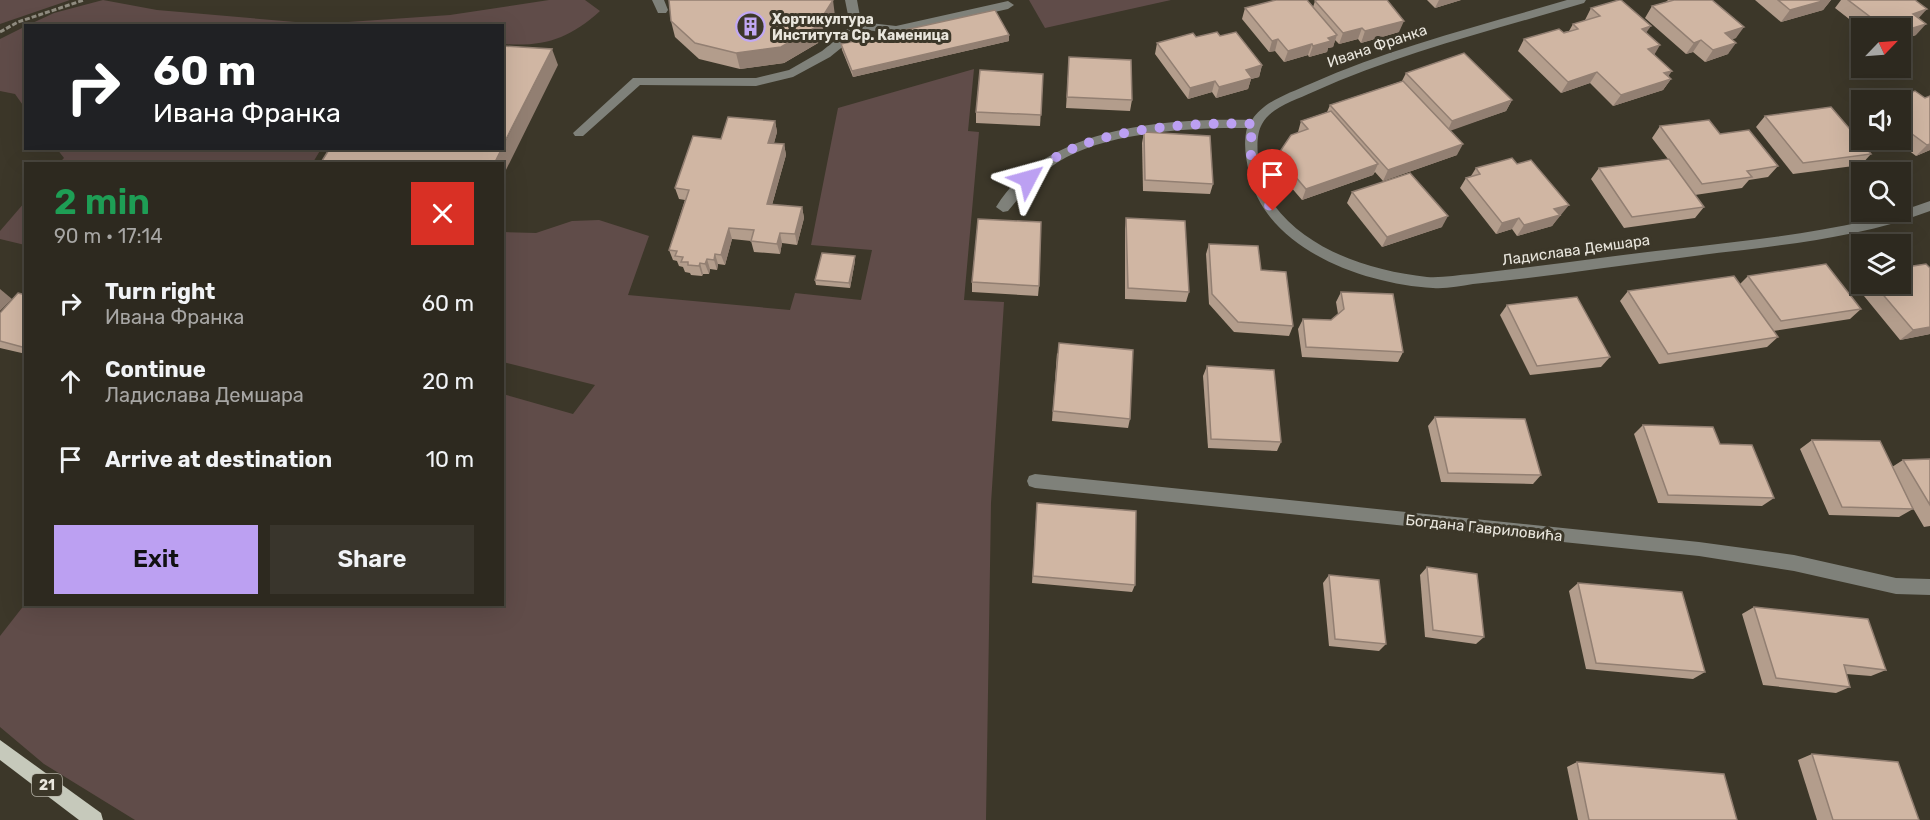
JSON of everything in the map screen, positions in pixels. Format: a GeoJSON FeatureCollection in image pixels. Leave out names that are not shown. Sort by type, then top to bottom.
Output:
{"type":"FeatureCollection","features":[{"type":"Feature","properties":{"kind":"main road","name":"21"},"geometry":{"type":"LineString","coordinates":[[0,749],[94,820]]}},
{"type":"Feature","properties":{"kind":"street"},"geometry":{"type":"LineString","coordinates":[[579,133],[637,81],[756,82],[793,73],[826,54],[847,37],[856,25],[851,0]]}},
{"type":"Feature","properties":{"kind":"street","name":"Ивана Франка"},"geometry":{"type":"LineString","coordinates":[[1254,124],[1266,111],[1336,76],[1429,45],[1580,0]]}},
{"type":"Feature","properties":{"kind":"street"},"geometry":{"type":"LineString","coordinates":[[856,25],[896,30],[1008,5]]}},
{"type":"Feature","properties":{"kind":"street"},"geometry":{"type":"LineString","coordinates":[[1003,207],[1028,179],[1053,158],[1080,147],[1140,131],[1177,125],[1212,122],[1254,124]]}},
{"type":"Feature","properties":{"kind":"street","name":"Ладислава Демшара"},"geometry":{"type":"LineString","coordinates":[[1254,124],[1249,141],[1258,185],[1281,223],[1308,245],[1342,261],[1380,275],[1430,283],[1506,277],[1834,234],[1883,223],[1930,206]]}},
{"type":"Feature","properties":{"kind":"street","name":"Богдана Гавриловића"},"geometry":{"type":"LineString","coordinates":[[1035,481],[1699,549],[1794,563],[1896,586],[1930,587]]}},
{"type":"Feature","properties":{"kind":"path"},"geometry":{"type":"LineString","coordinates":[[0,32],[18,22],[84,0]]}},
{"type":"Feature","properties":{"kind":"shaded area"},"geometry":{"type":"Polygon","coordinates":[[[0,0],[70,0],[0,24],[0,0]]]}},
{"type":"Feature","properties":{"kind":"shaded area"},"geometry":{"type":"Polygon","coordinates":[[[103,0],[157,10],[319,24],[30,24],[54,13],[103,0]]]}},
{"type":"Feature","properties":{"kind":"shaded area"},"geometry":{"type":"Polygon","coordinates":[[[549,0],[585,0],[600,11],[589,21],[566,35],[544,42],[504,44],[504,24],[319,24],[450,15],[549,0]]]}},
{"type":"Feature","properties":{"kind":"shaded area"},"geometry":{"type":"Polygon","coordinates":[[[1029,0],[1171,0],[1045,28],[1029,0]]]}},
{"type":"Feature","properties":{"kind":"shaded area"},"geometry":{"type":"Polygon","coordinates":[[[24,27],[24,107],[15,94],[0,91],[0,39],[24,27]]]}},
{"type":"Feature","properties":{"kind":"shaded area"},"geometry":{"type":"Polygon","coordinates":[[[974,69],[968,131],[979,132],[964,300],[1004,302],[991,503],[986,820],[135,820],[44,764],[0,727],[0,636],[24,605],[504,606],[504,394],[573,414],[595,385],[504,362],[504,232],[536,233],[572,221],[599,220],[649,236],[628,295],[790,310],[795,293],[861,300],[872,250],[811,245],[838,108],[974,69]]]}},
{"type":"Feature","properties":{"kind":"shaded area"},"geometry":{"type":"Polygon","coordinates":[[[58,150],[320,150],[313,162],[60,162],[64,158],[58,150]]]}},
{"type":"Feature","properties":{"kind":"shaded area"},"geometry":{"type":"Polygon","coordinates":[[[24,203],[24,245],[0,239],[0,231],[24,203]]]}},
{"type":"Feature","properties":{"kind":"building","name":"Хортикултура Института Ср. Каменица"},"geometry":{"type":"Polygon","coordinates":[[[669,0],[833,0],[816,27],[781,47],[736,53],[695,43],[671,21],[669,0]]]}},
{"type":"Feature","properties":{"kind":"building"},"geometry":{"type":"Polygon","coordinates":[[[1276,0],[1307,0],[1337,35],[1328,38],[1331,41],[1288,51],[1278,39],[1272,41],[1245,8],[1276,0]]]}},
{"type":"Feature","properties":{"kind":"building"},"geometry":{"type":"Polygon","coordinates":[[[1387,0],[1404,21],[1365,31],[1362,28],[1343,33],[1315,1],[1387,0]]]}},
{"type":"Feature","properties":{"kind":"building"},"geometry":{"type":"Polygon","coordinates":[[[1619,0],[1651,26],[1642,29],[1660,45],[1648,49],[1672,71],[1664,73],[1671,79],[1621,95],[1597,72],[1568,82],[1524,39],[1559,29],[1564,33],[1578,29],[1573,24],[1600,16],[1591,8],[1619,0]]]}},
{"type":"Feature","properties":{"kind":"building"},"geometry":{"type":"Polygon","coordinates":[[[1674,0],[1712,0],[1744,27],[1725,33],[1736,43],[1713,50],[1701,40],[1694,43],[1652,6],[1674,0]]]}},
{"type":"Feature","properties":{"kind":"building"},"geometry":{"type":"Polygon","coordinates":[[[1778,0],[1826,0],[1790,10],[1778,0]]]}},
{"type":"Feature","properties":{"kind":"building"},"geometry":{"type":"Polygon","coordinates":[[[1848,0],[1915,0],[1927,9],[1913,14],[1926,24],[1911,29],[1911,18],[1872,18],[1848,0]]]}},
{"type":"Feature","properties":{"kind":"building"},"geometry":{"type":"Polygon","coordinates":[[[995,10],[1009,35],[852,71],[841,44],[995,10]]]}},
{"type":"Feature","properties":{"kind":"building"},"geometry":{"type":"Polygon","coordinates":[[[1217,32],[1220,36],[1236,32],[1262,65],[1246,70],[1252,78],[1219,87],[1215,81],[1190,88],[1157,43],[1193,33],[1196,37],[1217,32]]]}},
{"type":"Feature","properties":{"kind":"building"},"geometry":{"type":"Polygon","coordinates":[[[504,46],[552,49],[504,143],[504,46]]]}},
{"type":"Feature","properties":{"kind":"building"},"geometry":{"type":"Polygon","coordinates":[[[1464,53],[1512,100],[1452,121],[1406,73],[1464,53]]]}},
{"type":"Feature","properties":{"kind":"building"},"geometry":{"type":"Polygon","coordinates":[[[1069,57],[1131,60],[1132,100],[1067,97],[1069,57]]]}},
{"type":"Feature","properties":{"kind":"building"},"geometry":{"type":"Polygon","coordinates":[[[980,70],[1043,74],[1041,115],[976,112],[980,70]]]}},
{"type":"Feature","properties":{"kind":"building"},"geometry":{"type":"Polygon","coordinates":[[[1403,81],[1463,144],[1388,170],[1330,105],[1403,81]]]}},
{"type":"Feature","properties":{"kind":"building"},"geometry":{"type":"Polygon","coordinates":[[[1915,91],[1925,98],[1930,96],[1930,144],[1927,145],[1911,133],[1911,93],[1915,91]]]}},
{"type":"Feature","properties":{"kind":"building"},"geometry":{"type":"Polygon","coordinates":[[[1831,107],[1851,130],[1851,150],[1868,150],[1871,154],[1803,163],[1765,116],[1831,107]]]}},
{"type":"Feature","properties":{"kind":"building"},"geometry":{"type":"Polygon","coordinates":[[[1331,111],[1378,164],[1306,189],[1288,168],[1281,150],[1291,135],[1308,129],[1301,121],[1331,111]]]}},
{"type":"Feature","properties":{"kind":"building"},"geometry":{"type":"Polygon","coordinates":[[[728,117],[775,121],[768,143],[784,144],[767,204],[802,207],[795,234],[780,233],[777,244],[751,241],[754,230],[729,228],[721,255],[715,254],[714,260],[707,259],[705,264],[700,263],[699,266],[688,265],[688,262],[681,262],[683,257],[675,256],[677,251],[669,250],[689,190],[675,188],[693,136],[721,139],[728,117]]]}},
{"type":"Feature","properties":{"kind":"building"},"geometry":{"type":"Polygon","coordinates":[[[1709,120],[1720,134],[1749,130],[1778,166],[1747,171],[1752,177],[1702,184],[1660,126],[1709,120]]]}},
{"type":"Feature","properties":{"kind":"building"},"geometry":{"type":"Polygon","coordinates":[[[1144,132],[1210,136],[1213,184],[1145,180],[1144,132]]]}},
{"type":"Feature","properties":{"kind":"building"},"geometry":{"type":"Polygon","coordinates":[[[329,150],[501,150],[495,162],[321,162],[329,150]]]}},
{"type":"Feature","properties":{"kind":"building"},"geometry":{"type":"Polygon","coordinates":[[[1512,158],[1517,164],[1531,160],[1569,205],[1554,209],[1560,215],[1524,225],[1519,218],[1502,223],[1466,178],[1480,174],[1476,168],[1512,158]]]}},
{"type":"Feature","properties":{"kind":"building"},"geometry":{"type":"Polygon","coordinates":[[[1669,159],[1704,207],[1632,217],[1599,168],[1669,159]]]}},
{"type":"Feature","properties":{"kind":"building"},"geometry":{"type":"Polygon","coordinates":[[[1410,173],[1448,216],[1387,237],[1352,192],[1410,173]]]}},
{"type":"Feature","properties":{"kind":"building"},"geometry":{"type":"Polygon","coordinates":[[[1126,218],[1185,221],[1189,292],[1128,288],[1126,218]]]}},
{"type":"Feature","properties":{"kind":"building"},"geometry":{"type":"Polygon","coordinates":[[[978,219],[1041,222],[1039,286],[972,282],[978,219]]]}},
{"type":"Feature","properties":{"kind":"building"},"geometry":{"type":"Polygon","coordinates":[[[1209,244],[1258,246],[1261,270],[1286,272],[1293,326],[1238,322],[1212,294],[1209,244]]]}},
{"type":"Feature","properties":{"kind":"building"},"geometry":{"type":"Polygon","coordinates":[[[822,253],[855,256],[849,283],[815,280],[822,253]]]}},
{"type":"Feature","properties":{"kind":"building"},"geometry":{"type":"Polygon","coordinates":[[[1826,264],[1861,309],[1781,321],[1748,276],[1826,264]]]}},
{"type":"Feature","properties":{"kind":"building"},"geometry":{"type":"Polygon","coordinates":[[[1926,264],[1930,268],[1930,327],[1913,330],[1882,294],[1911,294],[1911,266],[1926,264]]]}},
{"type":"Feature","properties":{"kind":"building"},"geometry":{"type":"Polygon","coordinates":[[[1734,276],[1778,337],[1668,354],[1628,291],[1734,276]]]}},
{"type":"Feature","properties":{"kind":"building"},"geometry":{"type":"Polygon","coordinates":[[[1341,292],[1393,294],[1403,352],[1306,347],[1303,319],[1331,320],[1344,309],[1341,292]]]}},
{"type":"Feature","properties":{"kind":"building"},"geometry":{"type":"Polygon","coordinates":[[[18,293],[24,294],[24,347],[0,341],[0,313],[18,293]]]}},
{"type":"Feature","properties":{"kind":"building"},"geometry":{"type":"Polygon","coordinates":[[[1577,297],[1610,357],[1537,366],[1507,305],[1577,297]]]}},
{"type":"Feature","properties":{"kind":"building"},"geometry":{"type":"Polygon","coordinates":[[[1059,343],[1133,350],[1130,419],[1053,411],[1059,343]]]}},
{"type":"Feature","properties":{"kind":"building"},"geometry":{"type":"Polygon","coordinates":[[[1207,366],[1274,370],[1281,442],[1211,439],[1207,366]]]}},
{"type":"Feature","properties":{"kind":"building"},"geometry":{"type":"Polygon","coordinates":[[[1435,417],[1525,419],[1541,475],[1448,473],[1435,417]]]}},
{"type":"Feature","properties":{"kind":"building"},"geometry":{"type":"Polygon","coordinates":[[[1643,425],[1713,427],[1720,444],[1752,445],[1774,498],[1668,495],[1643,425]]]}},
{"type":"Feature","properties":{"kind":"building"},"geometry":{"type":"Polygon","coordinates":[[[1812,440],[1880,441],[1913,509],[1842,507],[1812,440]]]}},
{"type":"Feature","properties":{"kind":"building"},"geometry":{"type":"Polygon","coordinates":[[[1930,459],[1930,505],[1903,460],[1930,459]]]}},
{"type":"Feature","properties":{"kind":"building"},"geometry":{"type":"Polygon","coordinates":[[[1037,503],[1136,511],[1135,585],[1033,576],[1037,503]]]}},
{"type":"Feature","properties":{"kind":"building"},"geometry":{"type":"Polygon","coordinates":[[[1427,567],[1477,574],[1484,637],[1433,630],[1427,567]]]}},
{"type":"Feature","properties":{"kind":"building"},"geometry":{"type":"Polygon","coordinates":[[[1329,575],[1379,580],[1386,644],[1335,639],[1329,575]]]}},
{"type":"Feature","properties":{"kind":"building"},"geometry":{"type":"Polygon","coordinates":[[[1578,583],[1682,592],[1705,672],[1596,663],[1578,583]]]}},
{"type":"Feature","properties":{"kind":"building"},"geometry":{"type":"Polygon","coordinates":[[[1754,607],[1868,619],[1886,670],[1844,665],[1850,687],[1776,678],[1754,607]]]}},
{"type":"Feature","properties":{"kind":"building"},"geometry":{"type":"Polygon","coordinates":[[[1812,754],[1898,762],[1919,820],[1833,820],[1812,754]]]}},
{"type":"Feature","properties":{"kind":"building"},"geometry":{"type":"Polygon","coordinates":[[[1577,762],[1724,774],[1737,820],[1589,820],[1577,762]]]}},
{"type":"Feature","properties":{"kind":"place","name":"Хортикултура Института Ср. Каменица"},"geometry":{"type":"Point","coordinates":[751,27]}},
{"type":"Feature","properties":{"kind":"route"},"geometry":{"type":"LineString","coordinates":[[1028,179],[1053,158],[1113,137],[1177,125],[1212,122],[1254,124],[1249,141],[1258,185],[1273,211]]}}]}
